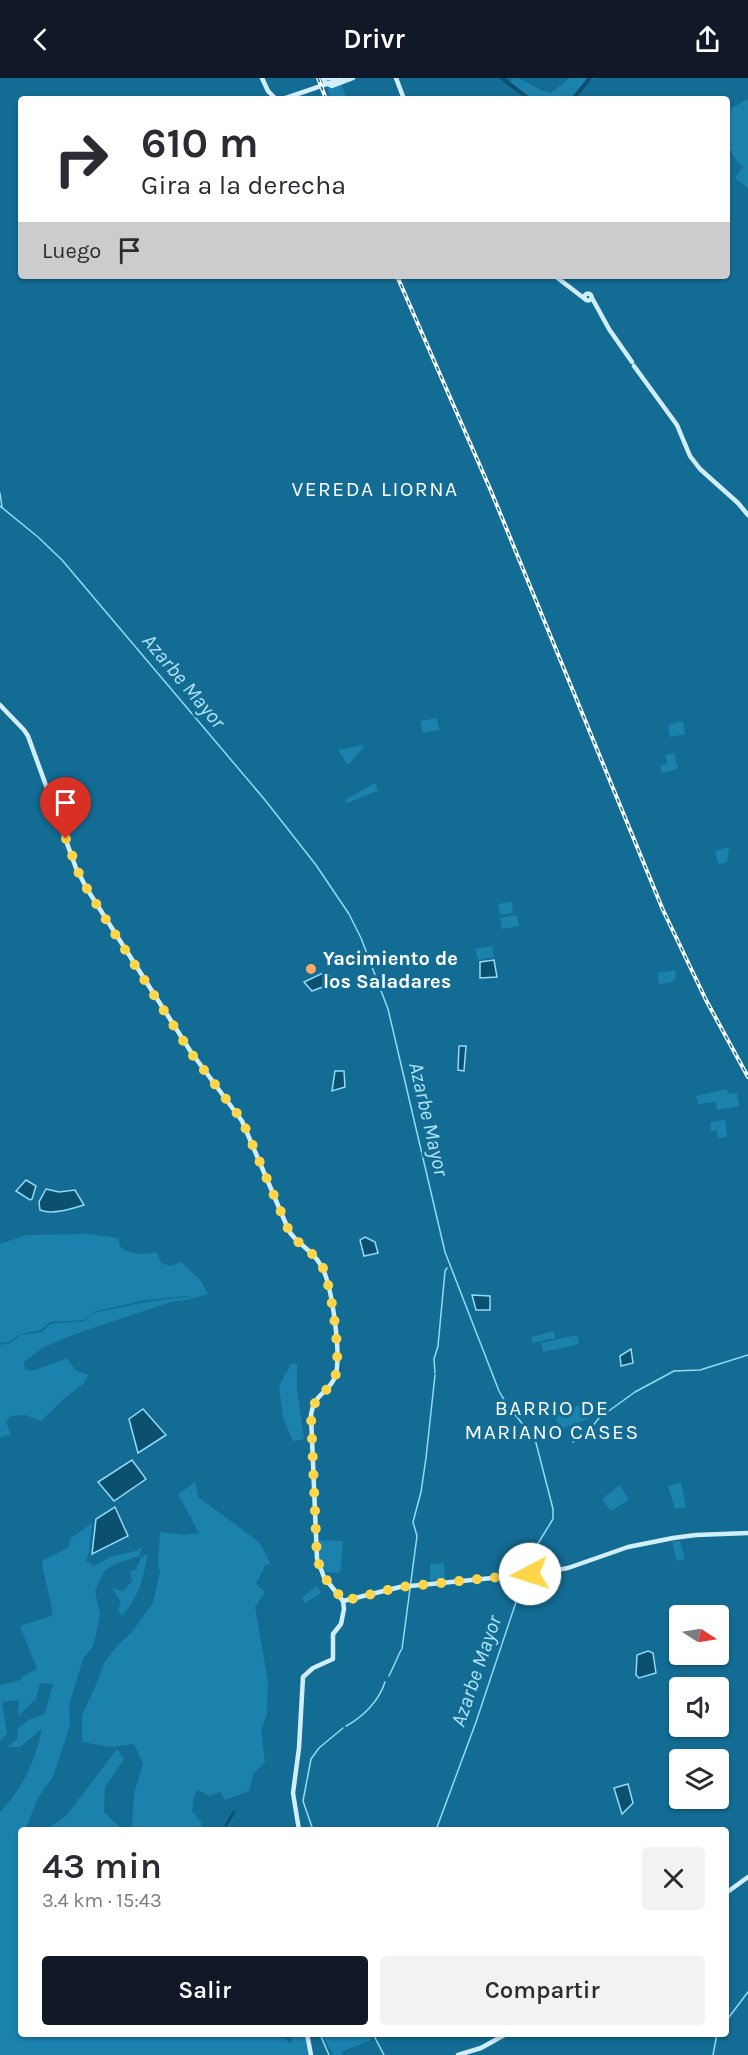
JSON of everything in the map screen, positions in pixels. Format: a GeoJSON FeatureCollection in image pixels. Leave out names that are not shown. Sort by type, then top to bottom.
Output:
{"type":"FeatureCollection","features":[{"type":"Feature","properties":{"kind":"main road"},"geometry":{"type":"LineString","coordinates":[[262,78],[273,96]]}},
{"type":"Feature","properties":{"kind":"main road"},"geometry":{"type":"LineString","coordinates":[[292,96],[328,80],[344,78]]}},
{"type":"Feature","properties":{"kind":"main road"},"geometry":{"type":"LineString","coordinates":[[328,80],[332,86],[353,78]]}},
{"type":"Feature","properties":{"kind":"main road"},"geometry":{"type":"LineString","coordinates":[[396,78],[403,96]]}},
{"type":"Feature","properties":{"kind":"main road"},"geometry":{"type":"LineString","coordinates":[[267,96],[268,91]]}},
{"type":"Feature","properties":{"kind":"main road"},"geometry":{"type":"LineString","coordinates":[[559,279],[579,295],[588,298],[597,308],[609,329],[635,363],[641,377],[677,425],[690,456],[700,469],[748,515]]}},
{"type":"Feature","properties":{"kind":"main road"},"geometry":{"type":"LineString","coordinates":[[0,705],[28,736],[76,867],[87,889],[191,1053],[242,1120],[289,1231],[317,1259],[325,1273],[335,1327],[336,1368],[331,1384],[314,1402],[311,1415],[317,1555],[321,1572],[344,1601],[344,1609],[341,1624],[333,1635],[333,1659],[313,1668],[303,1677],[300,1734],[293,1793],[298,1827]]}},
{"type":"Feature","properties":{"kind":"main road"},"geometry":{"type":"LineString","coordinates":[[344,1601],[411,1586],[523,1575],[568,1568],[642,1544],[696,1535],[748,1533]]}},
{"type":"Feature","properties":{"kind":"main road"},"geometry":{"type":"LineString","coordinates":[[729,1891],[748,1877]]}},
{"type":"Feature","properties":{"kind":"main road"},"geometry":{"type":"LineString","coordinates":[[308,2037],[311,2055]]}},
{"type":"Feature","properties":{"kind":"main road"},"geometry":{"type":"LineString","coordinates":[[458,2055],[481,2048],[501,2037]]}},
{"type":"Feature","properties":{"kind":"shaded area"},"geometry":{"type":"Polygon","coordinates":[[[513,78],[551,93],[570,78],[595,78],[582,86],[575,96],[529,96],[509,84],[513,78]]]}},
{"type":"Feature","properties":{"kind":"shaded area"},"geometry":{"type":"Polygon","coordinates":[[[341,84],[346,96],[330,96],[327,88],[341,84]]]}},
{"type":"Feature","properties":{"kind":"shaded area"},"geometry":{"type":"Polygon","coordinates":[[[748,99],[748,188],[735,178],[743,167],[730,148],[730,109],[748,99]]]}},
{"type":"Feature","properties":{"kind":"shaded area"},"geometry":{"type":"Polygon","coordinates":[[[437,718],[439,730],[423,733],[420,721],[437,718]]]}},
{"type":"Feature","properties":{"kind":"shaded area"},"geometry":{"type":"Polygon","coordinates":[[[683,721],[685,734],[670,737],[668,725],[683,721]]]}},
{"type":"Feature","properties":{"kind":"shaded area"},"geometry":{"type":"Polygon","coordinates":[[[362,745],[364,747],[348,765],[338,750],[362,745]]]}},
{"type":"Feature","properties":{"kind":"shaded area"},"geometry":{"type":"Polygon","coordinates":[[[674,753],[678,769],[662,773],[660,765],[667,764],[665,755],[674,753]]]}},
{"type":"Feature","properties":{"kind":"shaded area"},"geometry":{"type":"Polygon","coordinates":[[[375,783],[378,791],[347,803],[345,800],[375,783]]]}},
{"type":"Feature","properties":{"kind":"shaded area"},"geometry":{"type":"Polygon","coordinates":[[[729,847],[727,863],[718,864],[715,851],[729,847]]]}},
{"type":"Feature","properties":{"kind":"shaded area"},"geometry":{"type":"Polygon","coordinates":[[[512,902],[513,913],[500,915],[498,904],[512,902]]]}},
{"type":"Feature","properties":{"kind":"shaded area"},"geometry":{"type":"Polygon","coordinates":[[[517,915],[519,926],[502,929],[500,918],[517,915]]]}},
{"type":"Feature","properties":{"kind":"shaded area"},"geometry":{"type":"Polygon","coordinates":[[[492,946],[494,957],[478,960],[475,949],[492,946]]]}},
{"type":"Feature","properties":{"kind":"shaded area"},"geometry":{"type":"Polygon","coordinates":[[[494,960],[497,977],[480,978],[480,962],[494,960]]]}},
{"type":"Feature","properties":{"kind":"shaded area"},"geometry":{"type":"Polygon","coordinates":[[[675,970],[676,978],[672,982],[659,984],[658,973],[675,970]]]}},
{"type":"Feature","properties":{"kind":"shaded area"},"geometry":{"type":"Polygon","coordinates":[[[323,973],[329,974],[333,983],[312,991],[304,982],[323,973]]]}},
{"type":"Feature","properties":{"kind":"shaded area"},"geometry":{"type":"Polygon","coordinates":[[[459,1046],[466,1046],[464,1071],[458,1070],[459,1046]]]}},
{"type":"Feature","properties":{"kind":"shaded area"},"geometry":{"type":"Polygon","coordinates":[[[335,1071],[344,1071],[345,1087],[332,1091],[335,1071]]]}},
{"type":"Feature","properties":{"kind":"shaded area"},"geometry":{"type":"Polygon","coordinates":[[[727,1089],[728,1094],[737,1093],[739,1106],[717,1110],[716,1102],[698,1104],[696,1096],[727,1089]]]}},
{"type":"Feature","properties":{"kind":"shaded area"},"geometry":{"type":"Polygon","coordinates":[[[725,1120],[727,1137],[718,1138],[717,1130],[711,1131],[710,1122],[725,1120]]]}},
{"type":"Feature","properties":{"kind":"shaded area"},"geometry":{"type":"Polygon","coordinates":[[[26,1180],[36,1186],[30,1200],[16,1191],[26,1180]]]}},
{"type":"Feature","properties":{"kind":"shaded area"},"geometry":{"type":"Polygon","coordinates":[[[46,1189],[59,1192],[75,1190],[84,1205],[56,1212],[40,1210],[39,1202],[46,1189]]]}},
{"type":"Feature","properties":{"kind":"shaded area"},"geometry":{"type":"Polygon","coordinates":[[[88,1234],[118,1238],[121,1248],[130,1252],[143,1254],[157,1252],[161,1263],[171,1266],[181,1262],[201,1281],[208,1294],[194,1298],[185,1296],[145,1300],[93,1312],[84,1320],[50,1322],[41,1330],[20,1334],[9,1342],[0,1343],[0,1244],[26,1235],[88,1234]]]}},
{"type":"Feature","properties":{"kind":"shaded area"},"geometry":{"type":"Polygon","coordinates":[[[365,1237],[375,1242],[378,1253],[364,1256],[360,1240],[365,1237]]]}},
{"type":"Feature","properties":{"kind":"shaded area"},"geometry":{"type":"Polygon","coordinates":[[[472,1295],[490,1296],[490,1310],[476,1310],[472,1295]]]}},
{"type":"Feature","properties":{"kind":"shaded area"},"geometry":{"type":"Polygon","coordinates":[[[185,1297],[194,1299],[171,1302],[81,1332],[44,1347],[24,1362],[25,1369],[32,1371],[67,1358],[75,1370],[88,1375],[84,1383],[41,1421],[25,1415],[10,1416],[6,1422],[11,1434],[0,1438],[0,1345],[10,1343],[20,1335],[42,1332],[50,1324],[85,1321],[93,1313],[185,1297]]]}},
{"type":"Feature","properties":{"kind":"shaded area"},"geometry":{"type":"Polygon","coordinates":[[[554,1331],[555,1338],[532,1343],[532,1337],[554,1331]]]}},
{"type":"Feature","properties":{"kind":"shaded area"},"geometry":{"type":"Polygon","coordinates":[[[577,1335],[579,1344],[543,1352],[541,1343],[577,1335]]]}},
{"type":"Feature","properties":{"kind":"shaded area"},"geometry":{"type":"Polygon","coordinates":[[[631,1349],[633,1363],[621,1366],[620,1356],[631,1349]]]}},
{"type":"Feature","properties":{"kind":"shaded area"},"geometry":{"type":"Polygon","coordinates":[[[291,1364],[297,1364],[297,1389],[304,1439],[293,1441],[283,1418],[279,1386],[291,1364]]]}},
{"type":"Feature","properties":{"kind":"shaded area"},"geometry":{"type":"Polygon","coordinates":[[[583,1403],[588,1419],[561,1429],[555,1417],[583,1403]]]}},
{"type":"Feature","properties":{"kind":"shaded area"},"geometry":{"type":"Polygon","coordinates":[[[143,1409],[166,1435],[138,1453],[129,1419],[143,1409]]]}},
{"type":"Feature","properties":{"kind":"shaded area"},"geometry":{"type":"Polygon","coordinates":[[[132,1460],[146,1479],[114,1501],[98,1482],[132,1460]]]}},
{"type":"Feature","properties":{"kind":"shaded area"},"geometry":{"type":"Polygon","coordinates":[[[195,1482],[198,1497],[259,1542],[271,1565],[266,1564],[256,1584],[265,1592],[255,1607],[268,1682],[267,1714],[261,1730],[265,1762],[254,1773],[249,1791],[225,1800],[220,1792],[210,1796],[197,1790],[192,1811],[201,1822],[202,1827],[132,1827],[134,1793],[143,1764],[134,1744],[110,1747],[82,1742],[82,1715],[104,1663],[132,1632],[153,1603],[160,1571],[158,1565],[160,1532],[184,1535],[199,1533],[178,1494],[195,1482]]]}},
{"type":"Feature","properties":{"kind":"shaded area"},"geometry":{"type":"Polygon","coordinates":[[[681,1482],[686,1507],[675,1509],[668,1486],[681,1482]]]}},
{"type":"Feature","properties":{"kind":"shaded area"},"geometry":{"type":"Polygon","coordinates":[[[620,1485],[629,1500],[611,1511],[602,1499],[620,1485]]]}},
{"type":"Feature","properties":{"kind":"shaded area"},"geometry":{"type":"Polygon","coordinates":[[[115,1507],[128,1536],[92,1554],[96,1519],[115,1507]]]}},
{"type":"Feature","properties":{"kind":"shaded area"},"geometry":{"type":"Polygon","coordinates":[[[92,1523],[86,1561],[94,1566],[112,1556],[136,1551],[142,1547],[139,1556],[115,1564],[104,1571],[95,1591],[100,1614],[93,1646],[83,1659],[69,1706],[70,1724],[65,1741],[53,1777],[39,1796],[26,1827],[18,1827],[18,2037],[283,2037],[291,2044],[292,2037],[305,2037],[308,2055],[0,2055],[0,1812],[27,1774],[42,1729],[20,1747],[7,1747],[17,1739],[18,1728],[28,1720],[45,1714],[53,1684],[40,1683],[36,1699],[18,1716],[19,1700],[2,1702],[7,1734],[0,1741],[0,1685],[21,1680],[22,1677],[37,1669],[20,1626],[51,1616],[53,1612],[42,1566],[43,1560],[68,1548],[71,1538],[92,1523]]]}},
{"type":"Feature","properties":{"kind":"shaded area"},"geometry":{"type":"Polygon","coordinates":[[[319,1540],[343,1541],[340,1573],[324,1572],[319,1560],[319,1540]]]}},
{"type":"Feature","properties":{"kind":"shaded area"},"geometry":{"type":"Polygon","coordinates":[[[672,1541],[680,1541],[685,1559],[677,1561],[672,1541]]]}},
{"type":"Feature","properties":{"kind":"shaded area"},"geometry":{"type":"Polygon","coordinates":[[[148,1554],[140,1587],[133,1602],[122,1616],[118,1610],[121,1602],[112,1588],[123,1591],[132,1581],[130,1571],[135,1570],[142,1557],[148,1554]]]}},
{"type":"Feature","properties":{"kind":"shaded area"},"geometry":{"type":"Polygon","coordinates":[[[444,1563],[445,1579],[430,1580],[430,1564],[444,1563]]]}},
{"type":"Feature","properties":{"kind":"shaded area"},"geometry":{"type":"Polygon","coordinates":[[[317,1586],[321,1593],[305,1603],[302,1597],[317,1586]]]}},
{"type":"Feature","properties":{"kind":"shaded area"},"geometry":{"type":"Polygon","coordinates":[[[648,1651],[653,1653],[656,1673],[639,1678],[636,1675],[637,1655],[648,1651]]]}},
{"type":"Feature","properties":{"kind":"shaded area"},"geometry":{"type":"Polygon","coordinates":[[[117,1749],[124,1759],[105,1787],[104,1812],[120,1827],[50,1827],[66,1816],[117,1749]]]}},
{"type":"Feature","properties":{"kind":"shaded area"},"geometry":{"type":"Polygon","coordinates":[[[628,1784],[633,1803],[622,1814],[614,1788],[628,1784]]]}},
{"type":"Feature","properties":{"kind":"shaded area"},"geometry":{"type":"Polygon","coordinates":[[[324,2037],[370,2037],[371,2040],[341,2052],[342,2055],[333,2055],[324,2037]]]}},
{"type":"Feature","properties":{"kind":"waterway"},"geometry":{"type":"LineString","coordinates":[[502,78],[525,96]]}},
{"type":"Feature","properties":{"kind":"waterway"},"geometry":{"type":"LineString","coordinates":[[575,96],[590,78]]}},
{"type":"Feature","properties":{"kind":"waterway"},"geometry":{"type":"LineString","coordinates":[[0,493],[2,507]]}},
{"type":"Feature","properties":{"kind":"waterway","name":"Azarbe Mayor"},"geometry":{"type":"LineString","coordinates":[[0,506],[62,560],[265,800],[316,865],[349,914],[361,938],[388,1009],[445,1252],[499,1391],[507,1405],[535,1439],[553,1509],[553,1519],[534,1550],[525,1573]]}},
{"type":"Feature","properties":{"kind":"waterway"},"geometry":{"type":"LineString","coordinates":[[435,1373],[434,1359],[438,1346],[447,1268]]}},
{"type":"Feature","properties":{"kind":"waterway"},"geometry":{"type":"LineString","coordinates":[[573,1442],[591,1428],[599,1418],[635,1392],[674,1371],[700,1370],[748,1355]]}},
{"type":"Feature","properties":{"kind":"waterway"},"geometry":{"type":"LineString","coordinates":[[402,1649],[417,1536],[413,1522],[421,1492],[435,1375]]}},
{"type":"Feature","properties":{"kind":"waterway","name":"Azarbe Mayor"},"geometry":{"type":"LineString","coordinates":[[437,1827],[476,1722],[524,1578]]}},
{"type":"Feature","properties":{"kind":"waterway"},"geometry":{"type":"LineString","coordinates":[[389,1676],[401,1650]]}},
{"type":"Feature","properties":{"kind":"waterway"},"geometry":{"type":"LineString","coordinates":[[346,1726],[370,1708],[385,1682]]}},
{"type":"Feature","properties":{"kind":"waterway"},"geometry":{"type":"LineString","coordinates":[[312,1827],[303,1801],[311,1759],[319,1748],[343,1728]]}},
{"type":"Feature","properties":{"kind":"waterway"},"geometry":{"type":"LineString","coordinates":[[226,1825],[234,1812]]}},
{"type":"Feature","properties":{"kind":"waterway"},"geometry":{"type":"LineString","coordinates":[[729,2017],[748,1992]]}},
{"type":"Feature","properties":{"kind":"waterway"},"geometry":{"type":"LineString","coordinates":[[321,2037],[329,2055]]}},
{"type":"Feature","properties":{"kind":"waterway","name":"Azarbe Mayor"},"geometry":{"type":"LineString","coordinates":[[375,2037],[384,2055]]}},
{"type":"Feature","properties":{"kind":"waterway"},"geometry":{"type":"LineString","coordinates":[[713,2055],[716,2037]]}},
{"type":"Feature","properties":{"kind":"railway"},"geometry":{"type":"LineString","coordinates":[[318,78],[325,96]]}},
{"type":"Feature","properties":{"kind":"railway"},"geometry":{"type":"LineString","coordinates":[[398,279],[491,491],[663,910],[706,1000],[748,1077]]}},
{"type":"Feature","properties":{"kind":"place","name":"Yacimiento de los Saladares"},"geometry":{"type":"Point","coordinates":[311,969]}},
{"type":"Feature","properties":{"kind":"district","name":"VEREDA LIORNA"},"geometry":{"type":"Point","coordinates":[375,489]}},
{"type":"Feature","properties":{"kind":"district","name":"BARRIO DE MARIANO CASES"},"geometry":{"type":"Point","coordinates":[552,1420]}},
{"type":"Feature","properties":{"kind":"route"},"geometry":{"type":"LineString","coordinates":[[66,839],[81,879],[108,923],[191,1053],[242,1120],[289,1231],[317,1259],[325,1273],[335,1327],[336,1368],[331,1384],[314,1402],[311,1415],[317,1559],[324,1577],[344,1601],[400,1587],[530,1574]]}}]}
